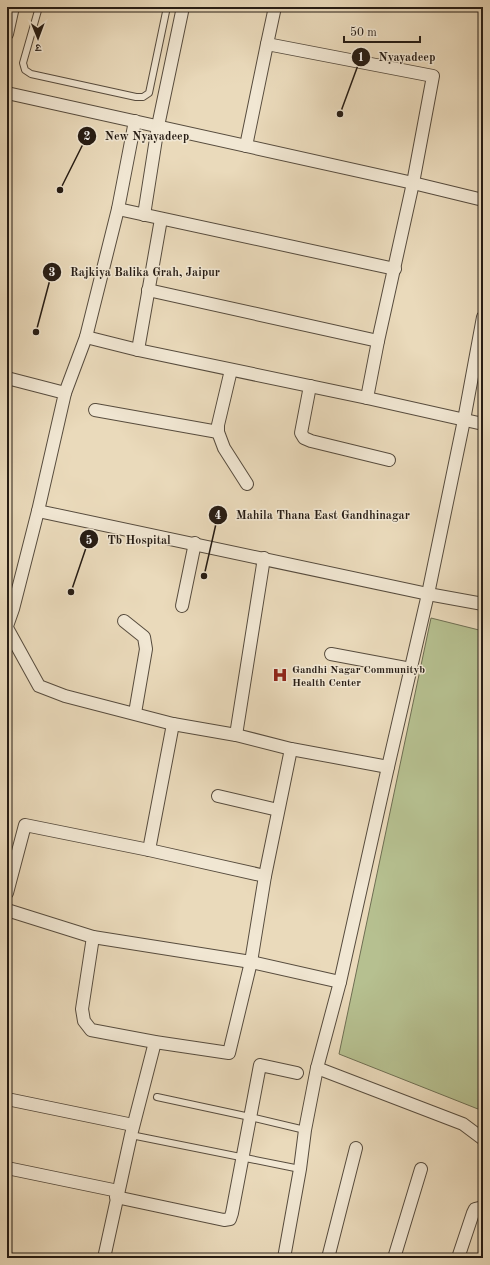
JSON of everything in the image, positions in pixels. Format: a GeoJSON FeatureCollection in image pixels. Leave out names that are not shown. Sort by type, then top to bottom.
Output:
{"type":"FeatureCollection","features":[{"type":"Feature","properties":{"kind":"street"},"geometry":{"type":"LineString","coordinates":[[144,215],[158,126],[183,7]]}},
{"type":"Feature","properties":{"kind":"street"},"geometry":{"type":"LineString","coordinates":[[246,146],[275,7]]}},
{"type":"Feature","properties":{"kind":"street"},"geometry":{"type":"LineString","coordinates":[[7,34],[11,8]]}},
{"type":"Feature","properties":{"kind":"street"},"geometry":{"type":"LineString","coordinates":[[267,44],[433,76],[413,183],[367,398]]}},
{"type":"Feature","properties":{"kind":"street"},"geometry":{"type":"LineString","coordinates":[[7,93],[413,183],[483,200]]}},
{"type":"Feature","properties":{"kind":"street"},"geometry":{"type":"LineString","coordinates":[[135,121],[118,209],[86,337],[65,393],[38,511],[7,627],[39,686],[65,696],[173,724],[236,735],[291,749],[388,767]]}},
{"type":"Feature","properties":{"kind":"street"},"geometry":{"type":"LineString","coordinates":[[118,209],[395,269]]}},
{"type":"Feature","properties":{"kind":"street"},"geometry":{"type":"LineString","coordinates":[[138,350],[160,219]]}},
{"type":"Feature","properties":{"kind":"street"},"geometry":{"type":"LineString","coordinates":[[148,290],[378,341]]}},
{"type":"Feature","properties":{"kind":"street"},"geometry":{"type":"LineString","coordinates":[[284,1258],[300,1170],[305,1130],[317,1068],[340,982],[428,594],[464,420],[483,317]]}},
{"type":"Feature","properties":{"kind":"street"},"geometry":{"type":"LineString","coordinates":[[86,337],[138,350],[483,424]]}},
{"type":"Feature","properties":{"kind":"street"},"geometry":{"type":"LineString","coordinates":[[231,370],[218,425],[218,432],[224,448],[247,484]]}},
{"type":"Feature","properties":{"kind":"street"},"geometry":{"type":"LineString","coordinates":[[7,378],[65,393]]}},
{"type":"Feature","properties":{"kind":"street"},"geometry":{"type":"LineString","coordinates":[[310,386],[301,433],[304,438],[389,460]]}},
{"type":"Feature","properties":{"kind":"street"},"geometry":{"type":"LineString","coordinates":[[95,410],[218,432]]}},
{"type":"Feature","properties":{"kind":"street"},"geometry":{"type":"LineString","coordinates":[[38,511],[195,543],[428,594],[483,604]]}},
{"type":"Feature","properties":{"kind":"street"},"geometry":{"type":"LineString","coordinates":[[182,606],[195,543]]}},
{"type":"Feature","properties":{"kind":"street"},"geometry":{"type":"LineString","coordinates":[[236,735],[264,558]]}},
{"type":"Feature","properties":{"kind":"street"},"geometry":{"type":"LineString","coordinates":[[124,621],[144,637],[146,649],[135,713]]}},
{"type":"Feature","properties":{"kind":"street"},"geometry":{"type":"LineString","coordinates":[[331,654],[411,669]]}},
{"type":"Feature","properties":{"kind":"street"},"geometry":{"type":"LineString","coordinates":[[149,850],[173,724]]}},
{"type":"Feature","properties":{"kind":"street"},"geometry":{"type":"LineString","coordinates":[[93,937],[82,1009],[84,1021],[91,1030],[155,1042],[229,1053],[251,962],[265,876],[291,749]]}},
{"type":"Feature","properties":{"kind":"street"},"geometry":{"type":"LineString","coordinates":[[218,796],[278,810]]}},
{"type":"Feature","properties":{"kind":"street"},"geometry":{"type":"LineString","coordinates":[[7,893],[25,825],[149,850],[265,876]]}},
{"type":"Feature","properties":{"kind":"street"},"geometry":{"type":"LineString","coordinates":[[7,910],[93,937],[251,962],[340,982]]}},
{"type":"Feature","properties":{"kind":"street"},"geometry":{"type":"LineString","coordinates":[[104,1258],[132,1130],[155,1042]]}},
{"type":"Feature","properties":{"kind":"street"},"geometry":{"type":"LineString","coordinates":[[7,1168],[224,1220],[230,1219],[260,1065],[296,1073]]}},
{"type":"Feature","properties":{"kind":"street"},"geometry":{"type":"LineString","coordinates":[[317,1068],[463,1124],[483,1139]]}},
{"type":"Feature","properties":{"kind":"street"},"geometry":{"type":"LineString","coordinates":[[7,1099],[132,1130]]}},
{"type":"Feature","properties":{"kind":"street"},"geometry":{"type":"LineString","coordinates":[[328,1258],[356,1148]]}},
{"type":"Feature","properties":{"kind":"street"},"geometry":{"type":"LineString","coordinates":[[394,1258],[421,1169]]}},
{"type":"Feature","properties":{"kind":"street"},"geometry":{"type":"LineString","coordinates":[[458,1258],[475,1209],[483,1209]]}},
{"type":"Feature","properties":{"kind":"lane"},"geometry":{"type":"LineString","coordinates":[[39,7],[23,63],[25,70],[31,74],[136,97],[143,97],[149,93],[167,7]]}},
{"type":"Feature","properties":{"kind":"lane"},"geometry":{"type":"LineString","coordinates":[[157,1097],[305,1130]]}},
{"type":"Feature","properties":{"kind":"lane"},"geometry":{"type":"LineString","coordinates":[[132,1130],[300,1170]]}},
{"type":"Feature","properties":{"kind":"green space"},"geometry":{"type":"Polygon","coordinates":[[[431,618],[483,631],[483,1111],[339,1054],[431,618]]]}},
{"type":"Feature","properties":{"kind":"place","name":"Nyayadeep"},"geometry":{"type":"Point","coordinates":[340,114]}},
{"type":"Feature","properties":{"kind":"place","name":"New Nyayadeep"},"geometry":{"type":"Point","coordinates":[60,190]}},
{"type":"Feature","properties":{"kind":"place","name":"Rajkiya Balika Grah, Jaipur"},"geometry":{"type":"Point","coordinates":[36,332]}},
{"type":"Feature","properties":{"kind":"place","name":"Mahila Thana East Gandhinagar"},"geometry":{"type":"Point","coordinates":[204,576]}},
{"type":"Feature","properties":{"kind":"place","name":"Tb Hospital"},"geometry":{"type":"Point","coordinates":[71,592]}},
{"type":"Feature","properties":{"kind":"place","name":"Gandhi Nagar Communityb Health Center"},"geometry":{"type":"Point","coordinates":[280,675]}}]}
